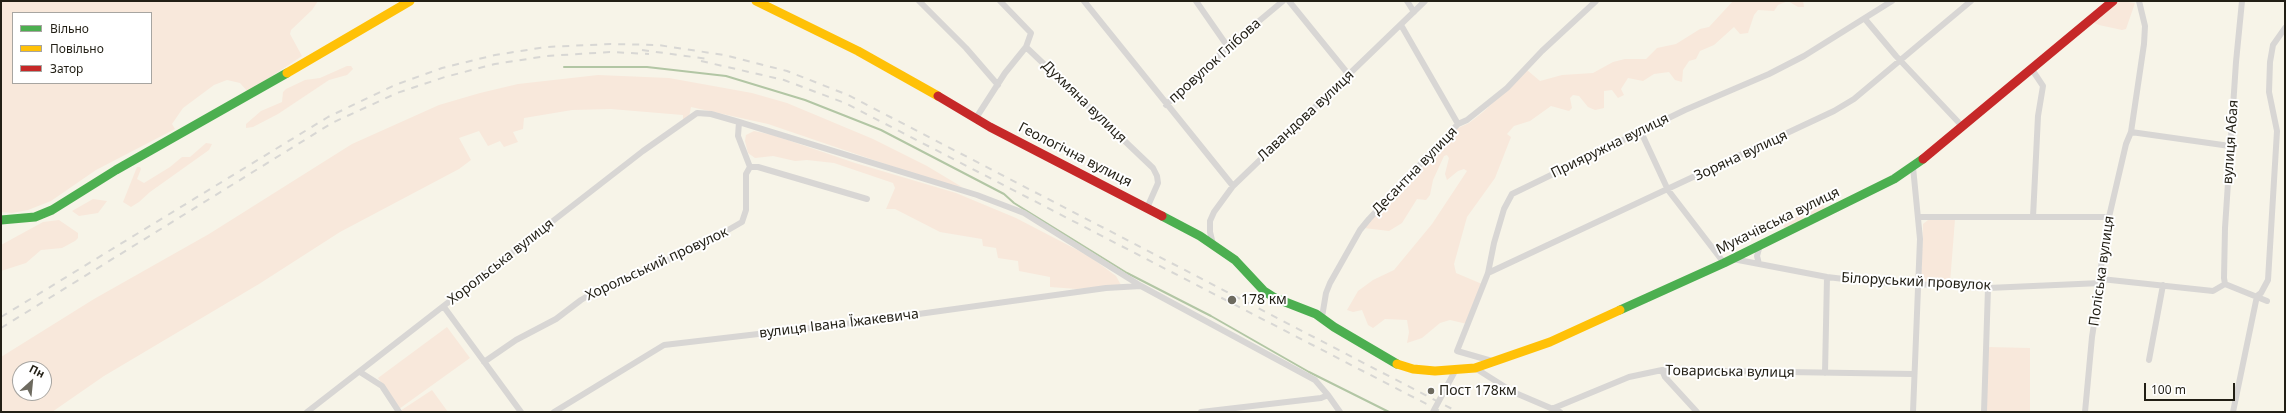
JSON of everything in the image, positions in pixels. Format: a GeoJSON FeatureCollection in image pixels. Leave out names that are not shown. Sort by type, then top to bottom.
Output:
{"type":"FeatureCollection","features":[{"type":"Feature","properties":{"kind":"street"},"geometry":{"type":"LineString","coordinates":[[1,220],[35,217],[52,210],[116,170],[186,132],[410,1]]}},
{"type":"Feature","properties":{"kind":"street","name":"Геологічна вулиця"},"geometry":{"type":"LineString","coordinates":[[756,1],[917,82],[976,118],[1213,244],[1235,260],[1264,292],[1286,304],[1322,318],[1334,327],[1406,367],[1424,370],[1455,371]]}},
{"type":"Feature","properties":{"kind":"street"},"geometry":{"type":"LineString","coordinates":[[918,1],[966,48],[998,85]]}},
{"type":"Feature","properties":{"kind":"street"},"geometry":{"type":"LineString","coordinates":[[976,118],[1026,47],[1031,33],[1000,1]]}},
{"type":"Feature","properties":{"kind":"street"},"geometry":{"type":"LineString","coordinates":[[1084,1],[1166,105],[1233,186]]}},
{"type":"Feature","properties":{"kind":"street"},"geometry":{"type":"LineString","coordinates":[[1196,1],[1228,47]]}},
{"type":"Feature","properties":{"kind":"street","name":"провулок Глібова"},"geometry":{"type":"LineString","coordinates":[[1166,105],[1228,47],[1283,1]]}},
{"type":"Feature","properties":{"kind":"street"},"geometry":{"type":"LineString","coordinates":[[1288,1],[1349,75]]}},
{"type":"Feature","properties":{"kind":"street"},"geometry":{"type":"LineString","coordinates":[[1407,1],[1414,12]]}},
{"type":"Feature","properties":{"kind":"street","name":"Лавандова вулиця"},"geometry":{"type":"LineString","coordinates":[[1213,244],[1210,232],[1210,221],[1214,212],[1233,186],[1425,1]]}},
{"type":"Feature","properties":{"kind":"street","name":"Десантна вулиця"},"geometry":{"type":"LineString","coordinates":[[1322,318],[1326,293],[1360,230],[1458,124],[1474,115],[1507,88],[1542,51],[1596,1]]}},
{"type":"Feature","properties":{"kind":"street","name":"Прияружна вулиця"},"geometry":{"type":"LineString","coordinates":[[1496,362],[1457,351],[1488,274],[1494,243],[1504,209],[1512,194],[1685,110],[1769,74],[1865,19],[1892,1]]}},
{"type":"Feature","properties":{"kind":"street","name":"Зоряна вулиця"},"geometry":{"type":"LineString","coordinates":[[1488,274],[1834,111],[1854,99],[1971,1]]}},
{"type":"Feature","properties":{"kind":"street","name":"Мукачівська вулиця"},"geometry":{"type":"LineString","coordinates":[[1455,371],[1475,368],[1496,362],[1599,321],[1733,259],[1913,167],[2113,1]]}},
{"type":"Feature","properties":{"kind":"street","name":"Поліська вулиця"},"geometry":{"type":"LineString","coordinates":[[2085,412],[2092,337],[2101,281],[2101,267],[2109,218],[2126,144],[2131,132],[2144,44],[2145,26],[2139,1]]}},
{"type":"Feature","properties":{"kind":"street","name":"вулиця Абая"},"geometry":{"type":"LineString","coordinates":[[2225,284],[2225,228],[2242,1]]}},
{"type":"Feature","properties":{"kind":"street"},"geometry":{"type":"LineString","coordinates":[[1865,19],[1900,60],[1962,126]]}},
{"type":"Feature","properties":{"kind":"street"},"geometry":{"type":"LineString","coordinates":[[1401,25],[1458,124]]}},
{"type":"Feature","properties":{"kind":"street"},"geometry":{"type":"LineString","coordinates":[[2233,412],[2257,296],[2261,293],[2268,280],[2275,195],[2277,131],[2269,92],[2270,62],[2273,45],[2285,28]]}},
{"type":"Feature","properties":{"kind":"street","name":"Духмяна вулиця"},"geometry":{"type":"LineString","coordinates":[[1026,47],[1153,168],[1157,176],[1158,183],[1147,208]]}},
{"type":"Feature","properties":{"kind":"street"},"geometry":{"type":"LineString","coordinates":[[2031,68],[2043,86],[2038,116],[2033,217]]}},
{"type":"Feature","properties":{"kind":"street","name":"Хорольська вулиця"},"geometry":{"type":"LineString","coordinates":[[307,412],[643,151],[697,113],[711,114],[739,122]]}},
{"type":"Feature","properties":{"kind":"street"},"geometry":{"type":"LineString","coordinates":[[867,199],[750,167],[738,136],[739,122],[977,195],[1024,213],[1141,286],[1315,380],[1340,412]]}},
{"type":"Feature","properties":{"kind":"street"},"geometry":{"type":"LineString","coordinates":[[1640,132],[1668,190],[1724,263]]}},
{"type":"Feature","properties":{"kind":"street"},"geometry":{"type":"LineString","coordinates":[[2131,132],[2230,146]]}},
{"type":"Feature","properties":{"kind":"street","name":"Хорольський провулок"},"geometry":{"type":"LineString","coordinates":[[484,362],[516,340],[556,319],[581,300],[601,288],[630,278],[716,237],[742,222],[746,210],[746,174],[750,167]]}},
{"type":"Feature","properties":{"kind":"street"},"geometry":{"type":"LineString","coordinates":[[1913,167],[1920,239],[1916,283],[1913,412]]}},
{"type":"Feature","properties":{"kind":"street"},"geometry":{"type":"LineString","coordinates":[[1919,217],[2109,218]]}},
{"type":"Feature","properties":{"kind":"street"},"geometry":{"type":"LineString","coordinates":[[1759,264],[1757,256],[1760,245]]}},
{"type":"Feature","properties":{"kind":"street","name":"Білоруський провулок"},"geometry":{"type":"LineString","coordinates":[[1733,259],[1827,277],[1988,288],[2101,281],[2163,285],[2213,291],[2225,284]]}},
{"type":"Feature","properties":{"kind":"street"},"geometry":{"type":"LineString","coordinates":[[1825,373],[1827,277]]}},
{"type":"Feature","properties":{"kind":"street"},"geometry":{"type":"LineString","coordinates":[[2225,284],[2267,301]]}},
{"type":"Feature","properties":{"kind":"street"},"geometry":{"type":"LineString","coordinates":[[2149,360],[2163,285]]}},
{"type":"Feature","properties":{"kind":"street","name":"вулиця Івана Їжакевича"},"geometry":{"type":"LineString","coordinates":[[554,412],[664,345],[869,320],[1106,288],[1141,286]]}},
{"type":"Feature","properties":{"kind":"street"},"geometry":{"type":"LineString","coordinates":[[1984,412],[1988,288]]}},
{"type":"Feature","properties":{"kind":"street"},"geometry":{"type":"LineString","coordinates":[[444,307],[521,412]]}},
{"type":"Feature","properties":{"kind":"street"},"geometry":{"type":"LineString","coordinates":[[1475,368],[1513,392],[1557,410]]}},
{"type":"Feature","properties":{"kind":"street"},"geometry":{"type":"LineString","coordinates":[[1662,370],[1665,377],[1697,412]]}},
{"type":"Feature","properties":{"kind":"street","name":"Товариська вулиця"},"geometry":{"type":"LineString","coordinates":[[1557,410],[1629,377],[1662,370],[1913,374]]}},
{"type":"Feature","properties":{"kind":"street"},"geometry":{"type":"LineString","coordinates":[[1433,412],[1455,371]]}},
{"type":"Feature","properties":{"kind":"street"},"geometry":{"type":"LineString","coordinates":[[360,372],[382,386],[399,412]]}},
{"type":"Feature","properties":{"kind":"street"},"geometry":{"type":"LineString","coordinates":[[1201,412],[1320,398],[1328,395]]}},
{"type":"Feature","properties":{"kind":"shaded area"},"geometry":{"type":"Polygon","coordinates":[[[1,1],[318,1],[312,10],[291,30],[290,34],[302,56],[248,92],[240,83],[227,80],[214,85],[183,108],[172,124],[175,129],[96,170],[51,201],[28,210],[12,213],[1,212],[1,1]]]}},
{"type":"Feature","properties":{"kind":"shaded area"},"geometry":{"type":"Polygon","coordinates":[[[1733,1],[1788,1],[1778,5],[1774,11],[1758,10],[1754,15],[1748,33],[1740,34],[1734,27],[1714,45],[1700,51],[1696,59],[1689,61],[1683,70],[1682,82],[1675,80],[1669,72],[1654,74],[1643,81],[1628,78],[1621,89],[1624,95],[1618,98],[1612,90],[1604,91],[1604,108],[1595,110],[1588,107],[1579,96],[1573,95],[1570,98],[1572,108],[1569,111],[1551,106],[1530,121],[1514,126],[1507,134],[1511,137],[1495,178],[1467,217],[1454,264],[1456,273],[1482,284],[1467,324],[1450,320],[1440,323],[1422,338],[1407,343],[1409,332],[1407,320],[1385,319],[1373,328],[1368,325],[1362,310],[1353,312],[1347,310],[1358,291],[1373,280],[1394,270],[1432,224],[1467,171],[1464,169],[1458,171],[1447,180],[1445,174],[1449,158],[1447,155],[1444,156],[1433,180],[1430,195],[1426,200],[1417,199],[1402,223],[1389,231],[1364,228],[1407,181],[1417,177],[1429,157],[1458,128],[1469,123],[1483,112],[1527,70],[1540,81],[1562,75],[1593,73],[1613,62],[1625,59],[1646,59],[1657,48],[1676,44],[1700,29],[1709,27],[1733,1]]]}},
{"type":"Feature","properties":{"kind":"shaded area"},"geometry":{"type":"Polygon","coordinates":[[[1788,1],[1803,1],[1804,7],[1798,7],[1788,1]]]}},
{"type":"Feature","properties":{"kind":"shaded area"},"geometry":{"type":"Polygon","coordinates":[[[2119,1],[2135,3],[2126,29],[2122,30],[2092,22],[2119,1]]]}},
{"type":"Feature","properties":{"kind":"shaded area"},"geometry":{"type":"Polygon","coordinates":[[[347,66],[351,66],[353,69],[347,75],[329,80],[278,114],[253,127],[246,128],[246,124],[261,111],[282,102],[283,92],[286,89],[305,80],[320,78],[347,66]]]}},
{"type":"Feature","properties":{"kind":"shaded area"},"geometry":{"type":"Polygon","coordinates":[[[598,75],[669,78],[752,93],[787,103],[873,139],[927,166],[962,187],[941,183],[768,124],[691,107],[689,117],[683,120],[683,115],[611,109],[572,110],[524,118],[523,129],[513,132],[518,142],[504,147],[500,141],[488,146],[479,131],[459,138],[471,160],[459,169],[340,232],[259,284],[104,376],[52,412],[1,412],[1,357],[94,299],[209,234],[352,144],[439,105],[518,84],[598,75]]]}},
{"type":"Feature","properties":{"kind":"shaded area"},"geometry":{"type":"Polygon","coordinates":[[[754,131],[773,135],[855,163],[956,193],[1016,218],[1089,256],[1116,276],[1121,285],[1077,289],[1050,287],[1050,277],[1019,271],[1018,261],[998,258],[996,248],[983,246],[982,239],[940,232],[895,209],[886,209],[895,188],[893,183],[834,163],[807,160],[795,161],[773,156],[755,158],[748,153],[745,141],[746,135],[754,131]]]}},
{"type":"Feature","properties":{"kind":"shaded area"},"geometry":{"type":"Polygon","coordinates":[[[206,143],[212,144],[209,150],[150,192],[139,202],[131,207],[123,202],[137,167],[140,167],[141,169],[137,179],[144,183],[170,167],[182,157],[190,157],[206,143]]]}},
{"type":"Feature","properties":{"kind":"shaded area"},"geometry":{"type":"Polygon","coordinates":[[[93,199],[107,201],[98,213],[79,216],[72,211],[93,199]]]}},
{"type":"Feature","properties":{"kind":"shaded area"},"geometry":{"type":"Polygon","coordinates":[[[1823,204],[1825,209],[1808,218],[1806,215],[1803,216],[1803,220],[1786,229],[1784,227],[1783,223],[1823,204]]]}},
{"type":"Feature","properties":{"kind":"shaded area"},"geometry":{"type":"Polygon","coordinates":[[[1955,219],[1950,283],[1921,281],[1923,224],[1928,220],[1955,219]]]}},
{"type":"Feature","properties":{"kind":"shaded area"},"geometry":{"type":"Polygon","coordinates":[[[59,220],[78,233],[78,238],[75,241],[62,248],[41,250],[26,263],[1,271],[1,245],[43,222],[59,220]]]}},
{"type":"Feature","properties":{"kind":"shaded area"},"geometry":{"type":"Polygon","coordinates":[[[447,327],[470,358],[399,409],[378,378],[447,327]]]}},
{"type":"Feature","properties":{"kind":"shaded area"},"geometry":{"type":"Polygon","coordinates":[[[1988,347],[2030,348],[2030,412],[1985,412],[1988,347]]]}},
{"type":"Feature","properties":{"kind":"shaded area"},"geometry":{"type":"Polygon","coordinates":[[[432,390],[448,412],[400,412],[400,411],[432,390]]]}},
{"type":"Feature","properties":{"kind":"waterway"},"geometry":{"type":"LineString","coordinates":[[564,67],[647,67],[726,76],[805,100],[881,130],[1004,194],[1014,203],[1127,273],[1211,316],[1309,372],[1389,412]]}},
{"type":"Feature","properties":{"kind":"railway"},"geometry":{"type":"LineString","coordinates":[[1,317],[328,117],[395,85],[442,68],[495,55],[546,47],[611,44],[658,45],[724,55],[787,71],[848,95],[1458,412]]}},
{"type":"Feature","properties":{"kind":"railway"},"geometry":{"type":"LineString","coordinates":[[642,50],[708,59]]}},
{"type":"Feature","properties":{"kind":"railway"},"geometry":{"type":"LineString","coordinates":[[1,328],[332,123],[397,93],[445,77],[495,64],[547,56],[610,52],[649,54]]}},
{"type":"Feature","properties":{"kind":"railway"},"geometry":{"type":"LineString","coordinates":[[701,61],[784,80],[845,103],[1442,412]]}},
{"type":"Feature","properties":{"kind":"traffic: fast"},"geometry":{"type":"LineString","coordinates":[[1,220],[35,217],[52,210],[116,170],[287,73]]}},
{"type":"Feature","properties":{"kind":"traffic: fast"},"geometry":{"type":"LineString","coordinates":[[1620,310],[1724,263],[1894,179],[1923,159]]}},
{"type":"Feature","properties":{"kind":"traffic: fast"},"geometry":{"type":"LineString","coordinates":[[1162,216],[1200,236],[1235,260],[1264,291],[1275,298],[1316,314],[1334,327],[1397,364]]}},
{"type":"Feature","properties":{"kind":"traffic: slow"},"geometry":{"type":"LineString","coordinates":[[287,73],[410,1]]}},
{"type":"Feature","properties":{"kind":"traffic: slow"},"geometry":{"type":"LineString","coordinates":[[756,1],[858,51],[938,96]]}},
{"type":"Feature","properties":{"kind":"traffic: slow"},"geometry":{"type":"LineString","coordinates":[[1397,364],[1413,369],[1435,371],[1475,368],[1550,342],[1620,310]]}},
{"type":"Feature","properties":{"kind":"traffic: jam"},"geometry":{"type":"LineString","coordinates":[[1923,159],[2113,1]]}},
{"type":"Feature","properties":{"kind":"traffic: jam"},"geometry":{"type":"LineString","coordinates":[[938,96],[990,127],[1162,216]]}},
{"type":"Feature","properties":{"kind":"place","name":"178 км"},"geometry":{"type":"Point","coordinates":[1232,300]}},
{"type":"Feature","properties":{"kind":"place","name":"Пост 178км"},"geometry":{"type":"Point","coordinates":[1431,391]}}]}
